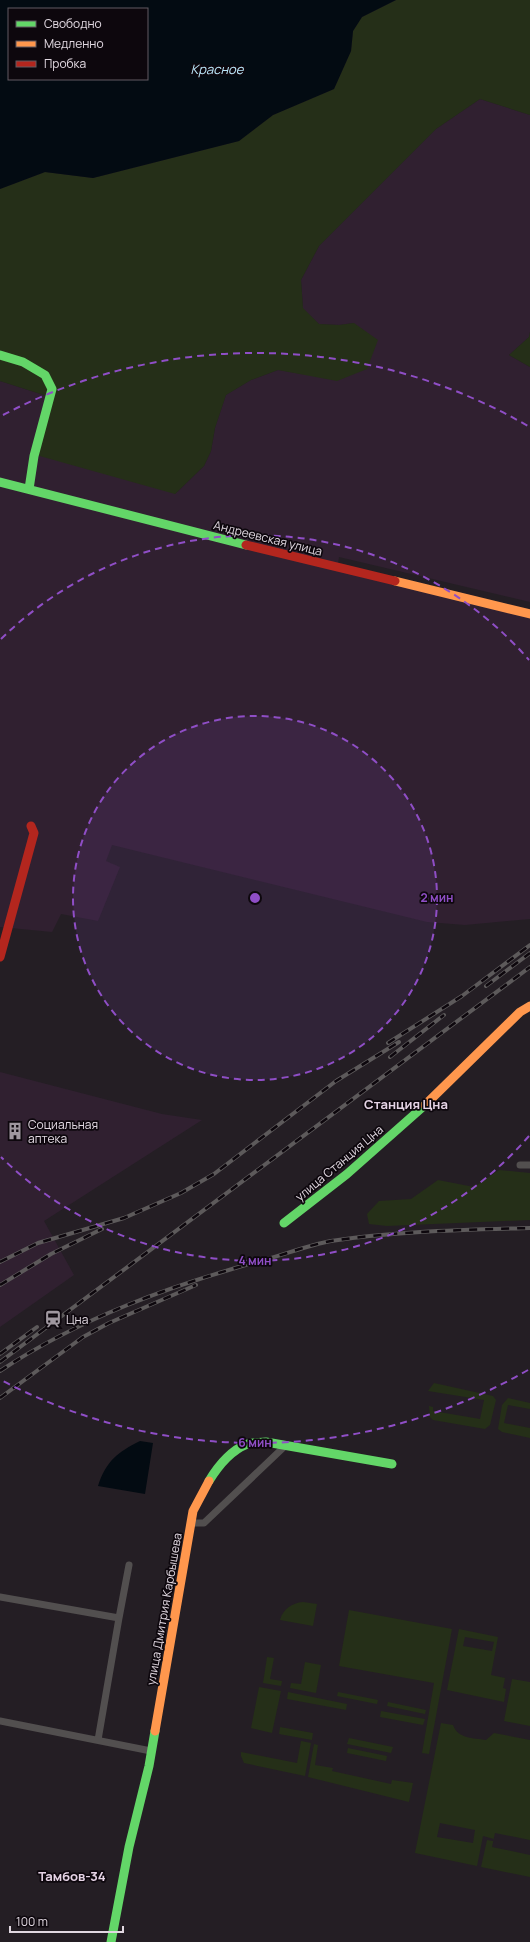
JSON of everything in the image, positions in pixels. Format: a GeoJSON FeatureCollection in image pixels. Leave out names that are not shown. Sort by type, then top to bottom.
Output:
{"type":"FeatureCollection","features":[{"type":"Feature","properties":{"kind":"street"},"geometry":{"type":"LineString","coordinates":[[0,355],[23,362],[45,375],[52,389],[34,456],[29,489]]}},
{"type":"Feature","properties":{"kind":"street","name":"Андреевская улица"},"geometry":{"type":"LineString","coordinates":[[0,482],[198,533],[530,614]]}},
{"type":"Feature","properties":{"kind":"street"},"geometry":{"type":"LineString","coordinates":[[0,957],[2,941],[34,833],[31,826]]}},
{"type":"Feature","properties":{"kind":"street","name":"улица Станция Цна"},"geometry":{"type":"LineString","coordinates":[[284,1223],[312,1203],[431,1101],[520,1012],[530,1006]]}},
{"type":"Feature","properties":{"kind":"street"},"geometry":{"type":"LineString","coordinates":[[520,1165],[530,1165]]}},
{"type":"Feature","properties":{"kind":"street","name":"улица Дмитрия Карбышева"},"geometry":{"type":"LineString","coordinates":[[112,1942],[129,1846],[151,1751],[193,1512],[202,1490],[221,1465],[236,1450],[249,1443],[266,1442],[392,1464]]}},
{"type":"Feature","properties":{"kind":"street"},"geometry":{"type":"LineString","coordinates":[[191,1523],[204,1523],[285,1446]]}},
{"type":"Feature","properties":{"kind":"street"},"geometry":{"type":"LineString","coordinates":[[98,1740],[129,1565]]}},
{"type":"Feature","properties":{"kind":"street"},"geometry":{"type":"LineString","coordinates":[[0,1597],[119,1618]]}},
{"type":"Feature","properties":{"kind":"street"},"geometry":{"type":"LineString","coordinates":[[0,1721],[151,1751]]}},
{"type":"Feature","properties":{"kind":"shaded area"},"geometry":{"type":"Polygon","coordinates":[[[480,99],[530,115],[530,332],[529,337],[509,355],[530,367],[530,602],[339,557],[337,569],[530,618],[530,919],[465,925],[427,922],[112,845],[106,861],[120,867],[98,921],[61,914],[52,932],[0,927],[0,381],[50,397],[175,494],[204,466],[211,451],[215,428],[226,395],[251,380],[278,370],[302,374],[354,323],[339,325],[319,324],[303,309],[301,280],[319,246],[436,129],[480,99]]]}},
{"type":"Feature","properties":{"kind":"shaded area"},"geometry":{"type":"Polygon","coordinates":[[[0,1072],[162,1114],[202,1120],[44,1221],[74,1275],[0,1327],[0,1072]]]}},
{"type":"Feature","properties":{"kind":"green space"},"geometry":{"type":"Polygon","coordinates":[[[396,0],[530,0],[530,115],[480,99],[436,129],[319,246],[301,280],[303,308],[319,324],[339,325],[354,323],[378,340],[367,369],[337,381],[278,370],[251,380],[226,395],[215,428],[211,451],[204,466],[175,494],[36,455],[50,397],[0,381],[0,189],[45,172],[93,178],[239,141],[273,115],[334,89],[351,51],[353,31],[362,17],[396,0]]]}},
{"type":"Feature","properties":{"kind":"green space"},"geometry":{"type":"Polygon","coordinates":[[[530,332],[530,367],[509,355],[529,337],[530,332]]]}},
{"type":"Feature","properties":{"kind":"green space"},"geometry":{"type":"Polygon","coordinates":[[[499,1170],[530,1173],[530,1220],[387,1226],[369,1224],[367,1214],[379,1201],[411,1199],[438,1180],[474,1187],[499,1170]]]}},
{"type":"Feature","properties":{"kind":"green space"},"geometry":{"type":"Polygon","coordinates":[[[434,1383],[493,1396],[496,1400],[490,1425],[485,1429],[433,1420],[430,1417],[429,1406],[433,1407],[433,1411],[480,1419],[484,1400],[428,1391],[434,1383]]]}},
{"type":"Feature","properties":{"kind":"green space"},"geometry":{"type":"Polygon","coordinates":[[[508,1398],[530,1403],[530,1409],[508,1405],[504,1423],[530,1428],[530,1438],[502,1432],[498,1429],[502,1405],[508,1398]]]}},
{"type":"Feature","properties":{"kind":"green space"},"geometry":{"type":"Polygon","coordinates":[[[303,1602],[317,1604],[313,1626],[280,1620],[281,1616],[288,1607],[303,1602]]]}},
{"type":"Feature","properties":{"kind":"green space"},"geometry":{"type":"Polygon","coordinates":[[[349,1610],[452,1629],[429,1754],[422,1753],[434,1683],[339,1666],[349,1610]]]}},
{"type":"Feature","properties":{"kind":"green space"},"geometry":{"type":"Polygon","coordinates":[[[459,1629],[498,1637],[491,1675],[505,1678],[503,1688],[506,1689],[504,1702],[447,1690],[459,1629]],[[465,1637],[463,1646],[492,1651],[494,1642],[465,1637]]]}},
{"type":"Feature","properties":{"kind":"green space"},"geometry":{"type":"Polygon","coordinates":[[[267,1657],[274,1658],[270,1679],[282,1681],[281,1686],[263,1683],[267,1657]]]}},
{"type":"Feature","properties":{"kind":"green space"},"geometry":{"type":"Polygon","coordinates":[[[305,1662],[321,1665],[316,1693],[290,1688],[291,1683],[301,1684],[305,1662]]]}},
{"type":"Feature","properties":{"kind":"green space"},"geometry":{"type":"Polygon","coordinates":[[[512,1679],[530,1682],[530,1726],[504,1721],[512,1679]]]}},
{"type":"Feature","properties":{"kind":"green space"},"geometry":{"type":"Polygon","coordinates":[[[259,1687],[281,1691],[272,1733],[251,1728],[259,1687]]]}},
{"type":"Feature","properties":{"kind":"green space"},"geometry":{"type":"Polygon","coordinates":[[[288,1692],[347,1704],[346,1710],[287,1699],[288,1692]]]}},
{"type":"Feature","properties":{"kind":"green space"},"geometry":{"type":"Polygon","coordinates":[[[338,1692],[378,1700],[377,1704],[337,1696],[338,1692]]]}},
{"type":"Feature","properties":{"kind":"green space"},"geometry":{"type":"Polygon","coordinates":[[[388,1702],[426,1710],[425,1714],[387,1706],[388,1702]]]}},
{"type":"Feature","properties":{"kind":"green space"},"geometry":{"type":"Polygon","coordinates":[[[381,1711],[425,1719],[423,1725],[380,1717],[381,1711]]]}},
{"type":"Feature","properties":{"kind":"green space"},"geometry":{"type":"Polygon","coordinates":[[[441,1723],[453,1725],[458,1733],[471,1738],[486,1740],[494,1733],[530,1740],[530,1840],[495,1833],[494,1839],[483,1836],[477,1866],[415,1853],[441,1723]],[[440,1823],[437,1837],[473,1843],[475,1830],[440,1823]]]}},
{"type":"Feature","properties":{"kind":"green space"},"geometry":{"type":"Polygon","coordinates":[[[280,1727],[313,1733],[312,1740],[279,1734],[280,1727]]]}},
{"type":"Feature","properties":{"kind":"green space"},"geometry":{"type":"Polygon","coordinates":[[[349,1738],[393,1747],[391,1753],[347,1744],[349,1738]]]}},
{"type":"Feature","properties":{"kind":"green space"},"geometry":{"type":"Polygon","coordinates":[[[301,1741],[311,1743],[305,1776],[244,1763],[241,1756],[241,1752],[297,1763],[301,1741]]]}},
{"type":"Feature","properties":{"kind":"green space"},"geometry":{"type":"Polygon","coordinates":[[[314,1744],[318,1745],[315,1765],[333,1768],[332,1771],[391,1784],[392,1780],[413,1783],[409,1802],[308,1777],[314,1744]]]}},
{"type":"Feature","properties":{"kind":"green space"},"geometry":{"type":"Polygon","coordinates":[[[348,1748],[387,1756],[386,1761],[347,1753],[348,1748]]]}},
{"type":"Feature","properties":{"kind":"green space"},"geometry":{"type":"Polygon","coordinates":[[[487,1840],[494,1840],[492,1847],[530,1855],[530,1877],[481,1867],[487,1840]]]}},
{"type":"Feature","properties":{"kind":"water","name":"Красное"},"geometry":{"type":"Polygon","coordinates":[[[0,0],[396,0],[362,17],[353,31],[351,51],[334,89],[273,115],[239,141],[93,178],[45,172],[0,189],[0,0]]]}},
{"type":"Feature","properties":{"kind":"water"},"geometry":{"type":"Polygon","coordinates":[[[140,1441],[153,1443],[145,1494],[98,1486],[105,1470],[114,1458],[125,1449],[140,1441]]]}},
{"type":"Feature","properties":{"kind":"railway"},"geometry":{"type":"LineString","coordinates":[[388,1043],[462,996],[530,945]]}},
{"type":"Feature","properties":{"kind":"railway"},"geometry":{"type":"LineString","coordinates":[[486,986],[530,953]]}},
{"type":"Feature","properties":{"kind":"railway"},"geometry":{"type":"LineString","coordinates":[[0,1362],[530,967]]}},
{"type":"Feature","properties":{"kind":"railway"},"geometry":{"type":"LineString","coordinates":[[390,1057],[444,1015]]}},
{"type":"Feature","properties":{"kind":"railway"},"geometry":{"type":"LineString","coordinates":[[0,1262],[38,1243],[124,1218],[181,1193],[214,1174],[336,1081],[399,1042]]}},
{"type":"Feature","properties":{"kind":"railway"},"geometry":{"type":"LineString","coordinates":[[0,1371],[62,1335],[94,1319],[128,1305],[195,1280],[314,1245],[331,1241],[405,1233],[530,1228]]}},
{"type":"Feature","properties":{"kind":"railway"},"geometry":{"type":"LineString","coordinates":[[0,1285],[51,1254],[102,1229]]}},
{"type":"Feature","properties":{"kind":"railway"},"geometry":{"type":"LineString","coordinates":[[0,1398],[83,1337],[109,1323],[196,1285]]}},
{"type":"Feature","properties":{"kind":"railway"},"geometry":{"type":"LineString","coordinates":[[0,1354],[37,1327]]}},
{"type":"Feature","properties":{"kind":"traffic: fast"},"geometry":{"type":"LineString","coordinates":[[0,355],[23,362],[45,375],[52,389],[34,456],[29,489]]}},
{"type":"Feature","properties":{"kind":"traffic: fast"},"geometry":{"type":"LineString","coordinates":[[0,482],[246,545]]}},
{"type":"Feature","properties":{"kind":"traffic: fast"},"geometry":{"type":"LineString","coordinates":[[284,1223],[347,1174],[425,1105]]}},
{"type":"Feature","properties":{"kind":"traffic: fast"},"geometry":{"type":"LineString","coordinates":[[209,1481],[220,1465],[230,1455],[241,1447],[254,1443],[266,1442],[392,1464]]}},
{"type":"Feature","properties":{"kind":"traffic: fast"},"geometry":{"type":"LineString","coordinates":[[111,1942],[129,1847],[149,1766],[155,1731]]}},
{"type":"Feature","properties":{"kind":"traffic: slow"},"geometry":{"type":"LineString","coordinates":[[395,581],[530,614]]}},
{"type":"Feature","properties":{"kind":"traffic: slow"},"geometry":{"type":"LineString","coordinates":[[425,1105],[520,1012],[530,1006]]}},
{"type":"Feature","properties":{"kind":"traffic: slow"},"geometry":{"type":"LineString","coordinates":[[155,1731],[193,1511],[209,1481]]}},
{"type":"Feature","properties":{"kind":"traffic: jam"},"geometry":{"type":"LineString","coordinates":[[246,545],[395,581]]}},
{"type":"Feature","properties":{"kind":"traffic: jam"},"geometry":{"type":"LineString","coordinates":[[0,957],[34,833],[31,826]]}},
{"type":"Feature","properties":{"kind":"place","name":"Социальная аптека"},"geometry":{"type":"Point","coordinates":[15,1131]}},
{"type":"Feature","properties":{"kind":"place","name":"Цна"},"geometry":{"type":"Point","coordinates":[53,1319]}},
{"type":"Feature","properties":{"kind":"district","name":"Станция Цна"},"geometry":{"type":"Point","coordinates":[406,1104]}},
{"type":"Feature","properties":{"kind":"district","name":"Тамбов-34"},"geometry":{"type":"Point","coordinates":[72,1876]}}]}
